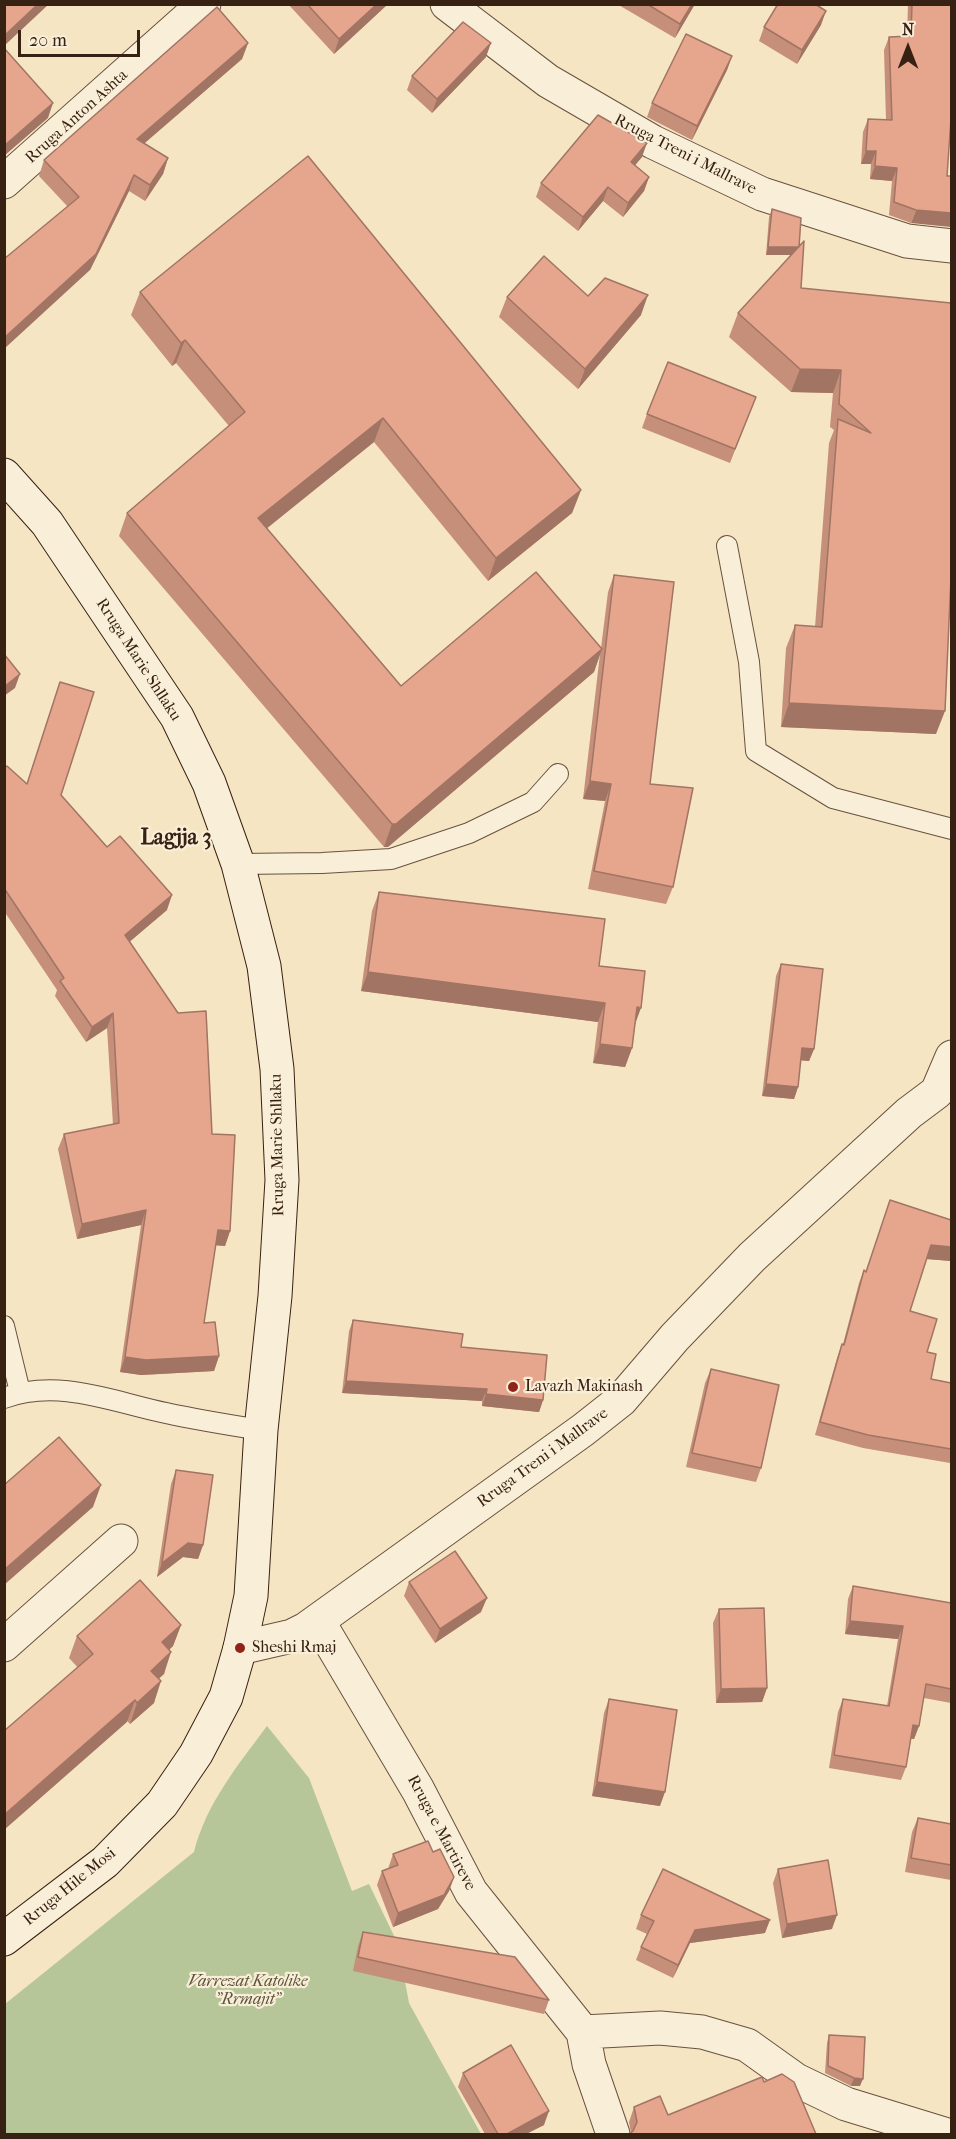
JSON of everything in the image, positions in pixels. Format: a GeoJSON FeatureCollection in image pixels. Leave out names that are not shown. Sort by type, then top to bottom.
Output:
{"type":"FeatureCollection","features":[{"type":"Feature","properties":{"kind":"street","name":"Rruga Anton Ashta"},"geometry":{"type":"LineString","coordinates":[[4,182],[204,4]]}},
{"type":"Feature","properties":{"kind":"street","name":"Rruga Treni i Mallrave"},"geometry":{"type":"LineString","coordinates":[[447,4],[548,81],[673,152],[773,198],[907,241],[951,246]]}},
{"type":"Feature","properties":{"kind":"street","name":"Rruga Marie Shllaku"},"geometry":{"type":"LineString","coordinates":[[4,475],[47,523],[177,717],[209,783],[238,864],[264,966],[278,1069],[282,1180],[275,1296],[261,1430],[251,1596],[240,1648]]}},
{"type":"Feature","properties":{"kind":"street","name":"Rruga Treni i Mallrave"},"geometry":{"type":"LineString","coordinates":[[240,1648],[292,1636],[318,1621],[583,1430],[621,1400],[675,1337],[752,1257],[909,1113],[944,1092],[951,1057]]}},
{"type":"Feature","properties":{"kind":"street"},"geometry":{"type":"LineString","coordinates":[[4,1645],[121,1541]]}},
{"type":"Feature","properties":{"kind":"street","name":"Rruga e Martireve"},"geometry":{"type":"LineString","coordinates":[[318,1621],[418,1790],[471,1892],[583,2032],[589,2064],[613,2134]]}},
{"type":"Feature","properties":{"kind":"street","name":"Rruga Hile Mosi"},"geometry":{"type":"LineString","coordinates":[[5,1938],[105,1862],[162,1804],[196,1754],[226,1697],[240,1648]]}},
{"type":"Feature","properties":{"kind":"street"},"geometry":{"type":"LineString","coordinates":[[583,2032],[660,2028],[702,2032],[747,2044],[796,2080],[846,2104],[944,2134]]}},
{"type":"Feature","properties":{"kind":"lane"},"geometry":{"type":"LineString","coordinates":[[727,546],[749,662],[756,751],[833,798],[951,829]]}},
{"type":"Feature","properties":{"kind":"lane"},"geometry":{"type":"LineString","coordinates":[[238,864],[391,859],[469,833],[532,802],[558,774]]}},
{"type":"Feature","properties":{"kind":"lane"},"geometry":{"type":"LineString","coordinates":[[4,1326],[12,1395],[71,1390],[175,1415],[261,1430]]}},
{"type":"Feature","properties":{"kind":"green space","name":"Varrezat Katolike \"Rrmajit\""},"geometry":{"type":"Polygon","coordinates":[[[267,1726],[309,1778],[352,1891],[369,1884],[398,1944],[409,2003],[481,2134],[5,2134],[5,2004],[194,1852],[199,1834],[215,1801],[234,1770],[267,1726]]]}},
{"type":"Feature","properties":{"kind":"building"},"geometry":{"type":"Polygon","coordinates":[[[4,4],[38,4],[4,36],[4,4]]]}},
{"type":"Feature","properties":{"kind":"building"},"geometry":{"type":"Polygon","coordinates":[[[307,4],[377,4],[339,39],[307,4]]]}},
{"type":"Feature","properties":{"kind":"building"},"geometry":{"type":"Polygon","coordinates":[[[647,4],[692,4],[680,24],[647,4]]]}},
{"type":"Feature","properties":{"kind":"building"},"geometry":{"type":"Polygon","coordinates":[[[778,4],[815,4],[826,11],[802,50],[764,27],[778,4]]]}},
{"type":"Feature","properties":{"kind":"building"},"geometry":{"type":"Polygon","coordinates":[[[912,4],[951,4],[951,119],[947,176],[951,176],[951,213],[916,210],[894,202],[897,168],[875,166],[876,151],[866,151],[868,119],[892,120],[889,37],[911,36],[912,4]]]}},
{"type":"Feature","properties":{"kind":"building"},"geometry":{"type":"Polygon","coordinates":[[[217,7],[248,43],[137,139],[168,158],[150,185],[134,175],[96,254],[4,338],[4,259],[79,197],[44,160],[217,7]]]}},
{"type":"Feature","properties":{"kind":"building"},"geometry":{"type":"Polygon","coordinates":[[[463,22],[491,43],[437,99],[412,76],[463,22]]]}},
{"type":"Feature","properties":{"kind":"building"},"geometry":{"type":"Polygon","coordinates":[[[686,34],[732,56],[697,126],[652,103],[686,34]]]}},
{"type":"Feature","properties":{"kind":"building"},"geometry":{"type":"Polygon","coordinates":[[[4,48],[53,103],[4,146],[4,48]]]}},
{"type":"Feature","properties":{"kind":"building"},"geometry":{"type":"Polygon","coordinates":[[[598,115],[647,143],[631,162],[649,177],[628,203],[608,187],[583,217],[541,183],[598,115]]]}},
{"type":"Feature","properties":{"kind":"building"},"geometry":{"type":"Polygon","coordinates":[[[308,156],[581,490],[496,558],[383,418],[258,518],[401,686],[536,572],[602,649],[396,824],[392,824],[127,513],[245,412],[185,340],[181,343],[140,292],[308,156]]]}},
{"type":"Feature","properties":{"kind":"building"},"geometry":{"type":"Polygon","coordinates":[[[772,209],[801,218],[799,247],[768,247],[772,209]]]}},
{"type":"Feature","properties":{"kind":"building"},"geometry":{"type":"Polygon","coordinates":[[[804,241],[801,288],[951,303],[951,577],[945,711],[789,703],[795,625],[822,627],[838,419],[871,433],[839,404],[841,370],[800,369],[738,313],[804,241]]]}},
{"type":"Feature","properties":{"kind":"building"},"geometry":{"type":"Polygon","coordinates":[[[544,256],[588,296],[605,278],[648,295],[585,369],[507,297],[544,256]]]}},
{"type":"Feature","properties":{"kind":"building"},"geometry":{"type":"Polygon","coordinates":[[[668,362],[756,397],[735,449],[647,414],[668,362]]]}},
{"type":"Feature","properties":{"kind":"building"},"geometry":{"type":"Polygon","coordinates":[[[614,575],[674,582],[650,784],[693,788],[673,887],[594,871],[611,784],[590,781],[614,575]]]}},
{"type":"Feature","properties":{"kind":"building"},"geometry":{"type":"Polygon","coordinates":[[[4,654],[20,674],[4,687],[4,654]]]}},
{"type":"Feature","properties":{"kind":"building"},"geometry":{"type":"Polygon","coordinates":[[[60,682],[94,692],[61,795],[107,847],[120,836],[172,895],[125,935],[178,1013],[206,1011],[212,1134],[235,1135],[230,1231],[218,1230],[204,1323],[215,1322],[219,1356],[146,1360],[125,1357],[146,1210],[82,1224],[64,1134],[119,1123],[113,1013],[92,1027],[60,981],[64,978],[4,888],[4,768],[7,766],[27,784],[60,682]]]}},
{"type":"Feature","properties":{"kind":"building"},"geometry":{"type":"Polygon","coordinates":[[[379,892],[605,919],[599,966],[645,971],[641,1008],[637,1007],[632,1048],[600,1044],[605,1003],[368,972],[379,892]]]}},
{"type":"Feature","properties":{"kind":"building"},"geometry":{"type":"Polygon","coordinates":[[[781,964],[823,969],[814,1049],[802,1048],[798,1087],[766,1084],[781,964]]]}},
{"type":"Feature","properties":{"kind":"building"},"geometry":{"type":"Polygon","coordinates":[[[890,1200],[951,1220],[951,1247],[931,1245],[910,1311],[937,1319],[927,1352],[936,1354],[931,1379],[951,1383],[951,1449],[868,1435],[820,1422],[864,1270],[866,1272],[890,1200]]]}},
{"type":"Feature","properties":{"kind":"building"},"geometry":{"type":"Polygon","coordinates":[[[353,1320],[463,1334],[461,1347],[547,1355],[543,1400],[486,1394],[487,1389],[346,1381],[353,1320]]]}},
{"type":"Feature","properties":{"kind":"building"},"geometry":{"type":"Polygon","coordinates":[[[711,1369],[779,1385],[761,1468],[692,1453],[711,1369]]]}},
{"type":"Feature","properties":{"kind":"building"},"geometry":{"type":"Polygon","coordinates":[[[59,1437],[101,1485],[4,1570],[4,1485],[59,1437]]]}},
{"type":"Feature","properties":{"kind":"building"},"geometry":{"type":"Polygon","coordinates":[[[176,1470],[213,1475],[203,1545],[188,1543],[162,1563],[176,1470]]]}},
{"type":"Feature","properties":{"kind":"building"},"geometry":{"type":"Polygon","coordinates":[[[455,1551],[487,1598],[440,1629],[409,1582],[455,1551]]]}},
{"type":"Feature","properties":{"kind":"building"},"geometry":{"type":"Polygon","coordinates":[[[140,1580],[181,1625],[162,1642],[171,1652],[151,1671],[161,1681],[137,1703],[135,1700],[4,1815],[4,1731],[93,1654],[77,1636],[140,1580]]]}},
{"type":"Feature","properties":{"kind":"building"},"geometry":{"type":"Polygon","coordinates":[[[853,1586],[951,1603],[951,1689],[926,1684],[919,1726],[913,1725],[906,1767],[834,1755],[843,1699],[889,1706],[903,1626],[850,1621],[853,1586]]]}},
{"type":"Feature","properties":{"kind":"building"},"geometry":{"type":"Polygon","coordinates":[[[764,1608],[767,1688],[721,1689],[719,1609],[764,1608]]]}},
{"type":"Feature","properties":{"kind":"building"},"geometry":{"type":"Polygon","coordinates":[[[609,1699],[677,1710],[665,1792],[597,1782],[609,1699]]]}},
{"type":"Feature","properties":{"kind":"building"},"geometry":{"type":"Polygon","coordinates":[[[918,1818],[951,1824],[951,1865],[911,1858],[918,1818]]]}},
{"type":"Feature","properties":{"kind":"building"},"geometry":{"type":"Polygon","coordinates":[[[428,1841],[433,1852],[440,1849],[454,1877],[444,1895],[398,1913],[382,1871],[398,1865],[393,1854],[428,1841]]]}},
{"type":"Feature","properties":{"kind":"building"},"geometry":{"type":"Polygon","coordinates":[[[828,1860],[837,1915],[787,1924],[778,1869],[828,1860]]]}},
{"type":"Feature","properties":{"kind":"building"},"geometry":{"type":"Polygon","coordinates":[[[663,1869],[770,1920],[695,1930],[678,1965],[641,1947],[654,1921],[641,1915],[663,1869]]]}},
{"type":"Feature","properties":{"kind":"building"},"geometry":{"type":"Polygon","coordinates":[[[363,1932],[515,1957],[549,2000],[358,1957],[363,1932]]]}},
{"type":"Feature","properties":{"kind":"building"},"geometry":{"type":"Polygon","coordinates":[[[829,2035],[865,2037],[863,2079],[854,2078],[828,2066],[829,2035]]]}},
{"type":"Feature","properties":{"kind":"building"},"geometry":{"type":"Polygon","coordinates":[[[511,2045],[549,2111],[507,2134],[498,2134],[463,2073],[511,2045]]]}},
{"type":"Feature","properties":{"kind":"building"},"geometry":{"type":"Polygon","coordinates":[[[782,2074],[794,2082],[816,2134],[629,2134],[637,2122],[634,2107],[660,2096],[668,2115],[762,2077],[764,2082],[782,2074]]]}},
{"type":"Feature","properties":{"kind":"place","name":"Lavazh Makinash"},"geometry":{"type":"Point","coordinates":[513,1387]}},
{"type":"Feature","properties":{"kind":"place","name":"Sheshi Rmaj"},"geometry":{"type":"Point","coordinates":[240,1648]}},
{"type":"Feature","properties":{"kind":"district","name":"Lagjja 3"},"geometry":{"type":"Point","coordinates":[176,839]}}]}
